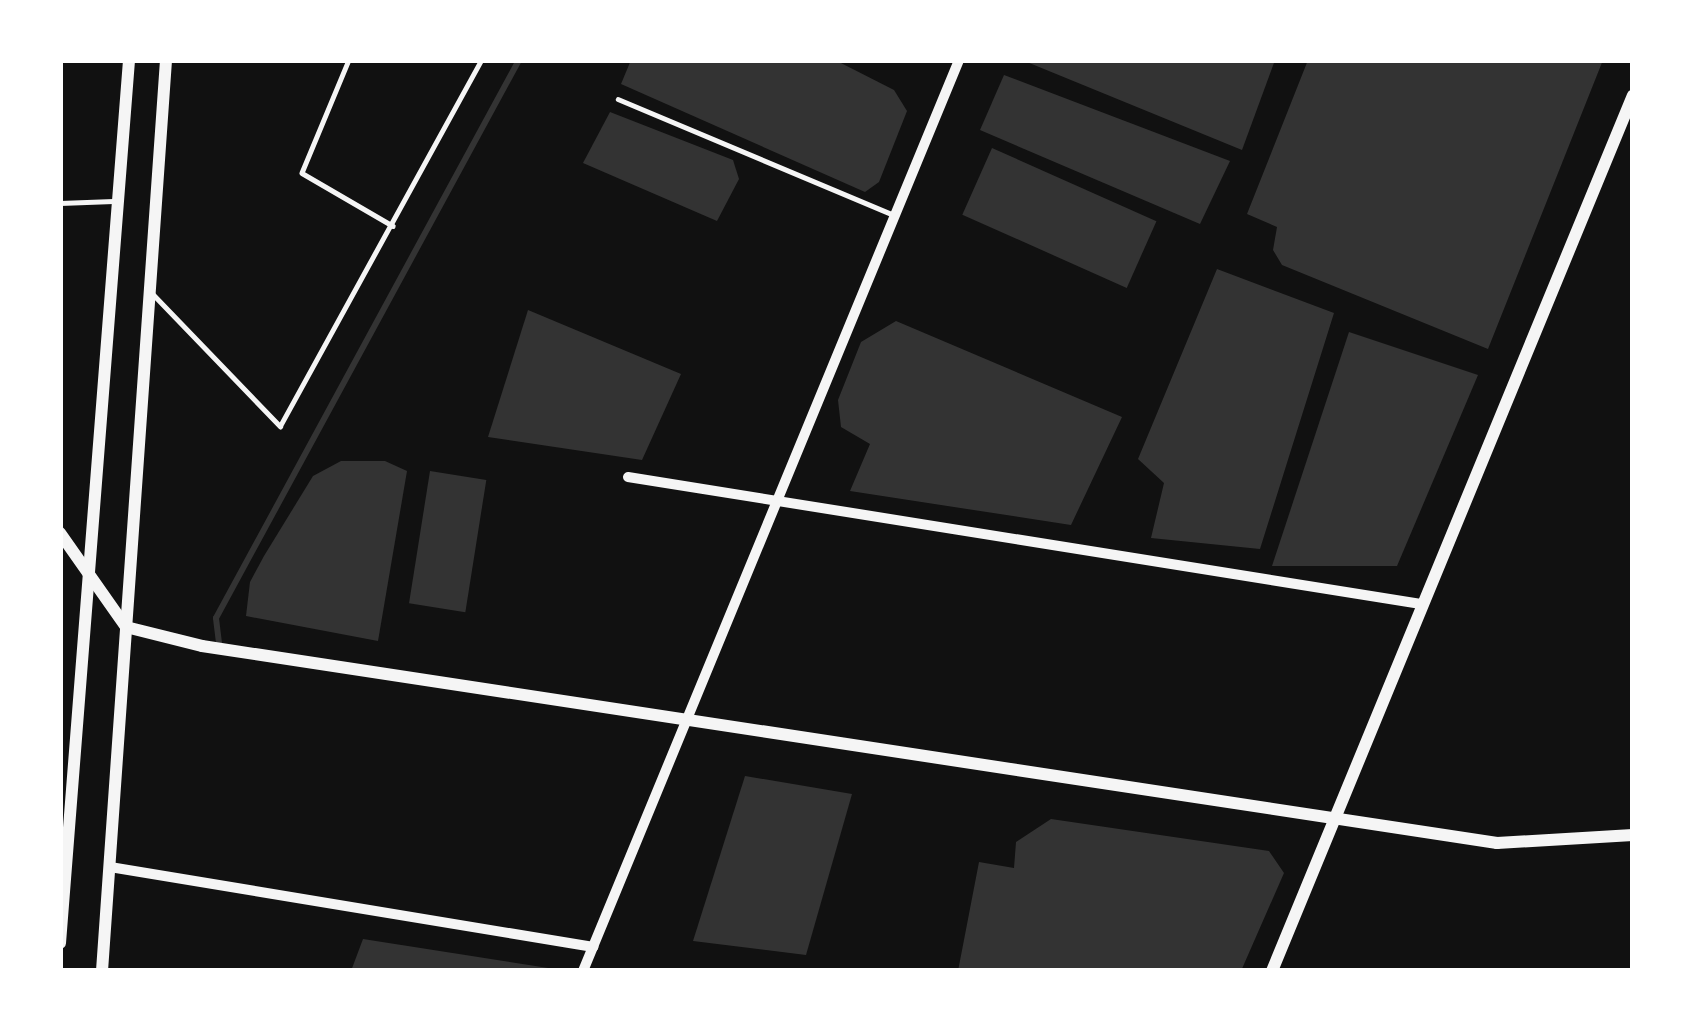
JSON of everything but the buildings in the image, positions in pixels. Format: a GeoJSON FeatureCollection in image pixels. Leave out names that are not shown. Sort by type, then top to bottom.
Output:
{"type":"FeatureCollection","features":[{"type":"Feature","properties":{"kind":"street"},"geometry":{"type":"LineString","coordinates":[[60,943],[128,60]]}},
{"type":"Feature","properties":{"kind":"street"},"geometry":{"type":"LineString","coordinates":[[103,971],[166,60]]}},
{"type":"Feature","properties":{"kind":"street"},"geometry":{"type":"LineString","coordinates":[[584,971],[959,60]]}},
{"type":"Feature","properties":{"kind":"street"},"geometry":{"type":"LineString","coordinates":[[1272,971],[1633,95]]}},
{"type":"Feature","properties":{"kind":"street"},"geometry":{"type":"LineString","coordinates":[[628,477],[1421,604]]}},
{"type":"Feature","properties":{"kind":"street"},"geometry":{"type":"LineString","coordinates":[[60,533],[90,567],[126,626],[202,646],[1516,844],[1633,835]]}},
{"type":"Feature","properties":{"kind":"street"},"geometry":{"type":"LineString","coordinates":[[110,867],[593,947]]}},
{"type":"Feature","properties":{"kind":"lane"},"geometry":{"type":"LineString","coordinates":[[349,60],[302,173],[392,226]]}},
{"type":"Feature","properties":{"kind":"lane"},"geometry":{"type":"LineString","coordinates":[[148,289],[280,426],[481,60]]}},
{"type":"Feature","properties":{"kind":"lane"},"geometry":{"type":"LineString","coordinates":[[618,99],[896,216]]}},
{"type":"Feature","properties":{"kind":"lane"},"geometry":{"type":"LineString","coordinates":[[60,203],[118,201]]}},
{"type":"Feature","properties":{"kind":"shaded area"},"geometry":{"type":"Polygon","coordinates":[[[631,60],[835,60],[894,90],[907,111],[879,182],[865,192],[621,84],[631,60]]]}},
{"type":"Feature","properties":{"kind":"shaded area"},"geometry":{"type":"Polygon","coordinates":[[[1022,60],[1275,60],[1242,150],[1022,60]]]}},
{"type":"Feature","properties":{"kind":"shaded area"},"geometry":{"type":"Polygon","coordinates":[[[1308,60],[1603,60],[1488,349],[1282,265],[1273,250],[1277,227],[1247,214],[1308,60]]]}},
{"type":"Feature","properties":{"kind":"shaded area"},"geometry":{"type":"Polygon","coordinates":[[[1004,75],[1230,161],[1200,224],[980,130],[1004,75]]]}},
{"type":"Feature","properties":{"kind":"shaded area"},"geometry":{"type":"Polygon","coordinates":[[[610,112],[733,160],[739,179],[717,221],[583,163],[610,112]]]}},
{"type":"Feature","properties":{"kind":"shaded area"},"geometry":{"type":"Polygon","coordinates":[[[992,148],[1156,221],[1127,288],[962,215],[992,148]]]}},
{"type":"Feature","properties":{"kind":"shaded area"},"geometry":{"type":"Polygon","coordinates":[[[1217,269],[1334,313],[1260,549],[1151,538],[1164,483],[1138,459],[1217,269]]]}},
{"type":"Feature","properties":{"kind":"shaded area"},"geometry":{"type":"Polygon","coordinates":[[[528,310],[681,374],[642,460],[488,437],[528,310]]]}},
{"type":"Feature","properties":{"kind":"shaded area"},"geometry":{"type":"Polygon","coordinates":[[[896,321],[1122,417],[1071,525],[850,491],[870,444],[841,427],[838,400],[861,342],[896,321]]]}},
{"type":"Feature","properties":{"kind":"shaded area"},"geometry":{"type":"Polygon","coordinates":[[[1349,332],[1478,375],[1397,566],[1272,566],[1349,332]]]}},
{"type":"Feature","properties":{"kind":"shaded area"},"geometry":{"type":"Polygon","coordinates":[[[341,461],[385,461],[407,471],[378,641],[246,616],[250,582],[313,476],[341,461]]]}},
{"type":"Feature","properties":{"kind":"shaded area"},"geometry":{"type":"Polygon","coordinates":[[[430,471],[486,480],[465,612],[409,603],[430,471]]]}},
{"type":"Feature","properties":{"kind":"shaded area"},"geometry":{"type":"Polygon","coordinates":[[[745,776],[852,794],[806,955],[693,941],[745,776]]]}},
{"type":"Feature","properties":{"kind":"shaded area"},"geometry":{"type":"Polygon","coordinates":[[[1051,819],[1269,851],[1284,873],[1241,971],[958,971],[979,862],[1014,868],[1016,842],[1051,819]]]}},
{"type":"Feature","properties":{"kind":"shaded area"},"geometry":{"type":"Polygon","coordinates":[[[363,939],[561,970],[351,971],[363,939]]]}},
{"type":"Feature","properties":{"kind":"waterway"},"geometry":{"type":"LineString","coordinates":[[219,643],[216,618],[519,60]]}}]}
